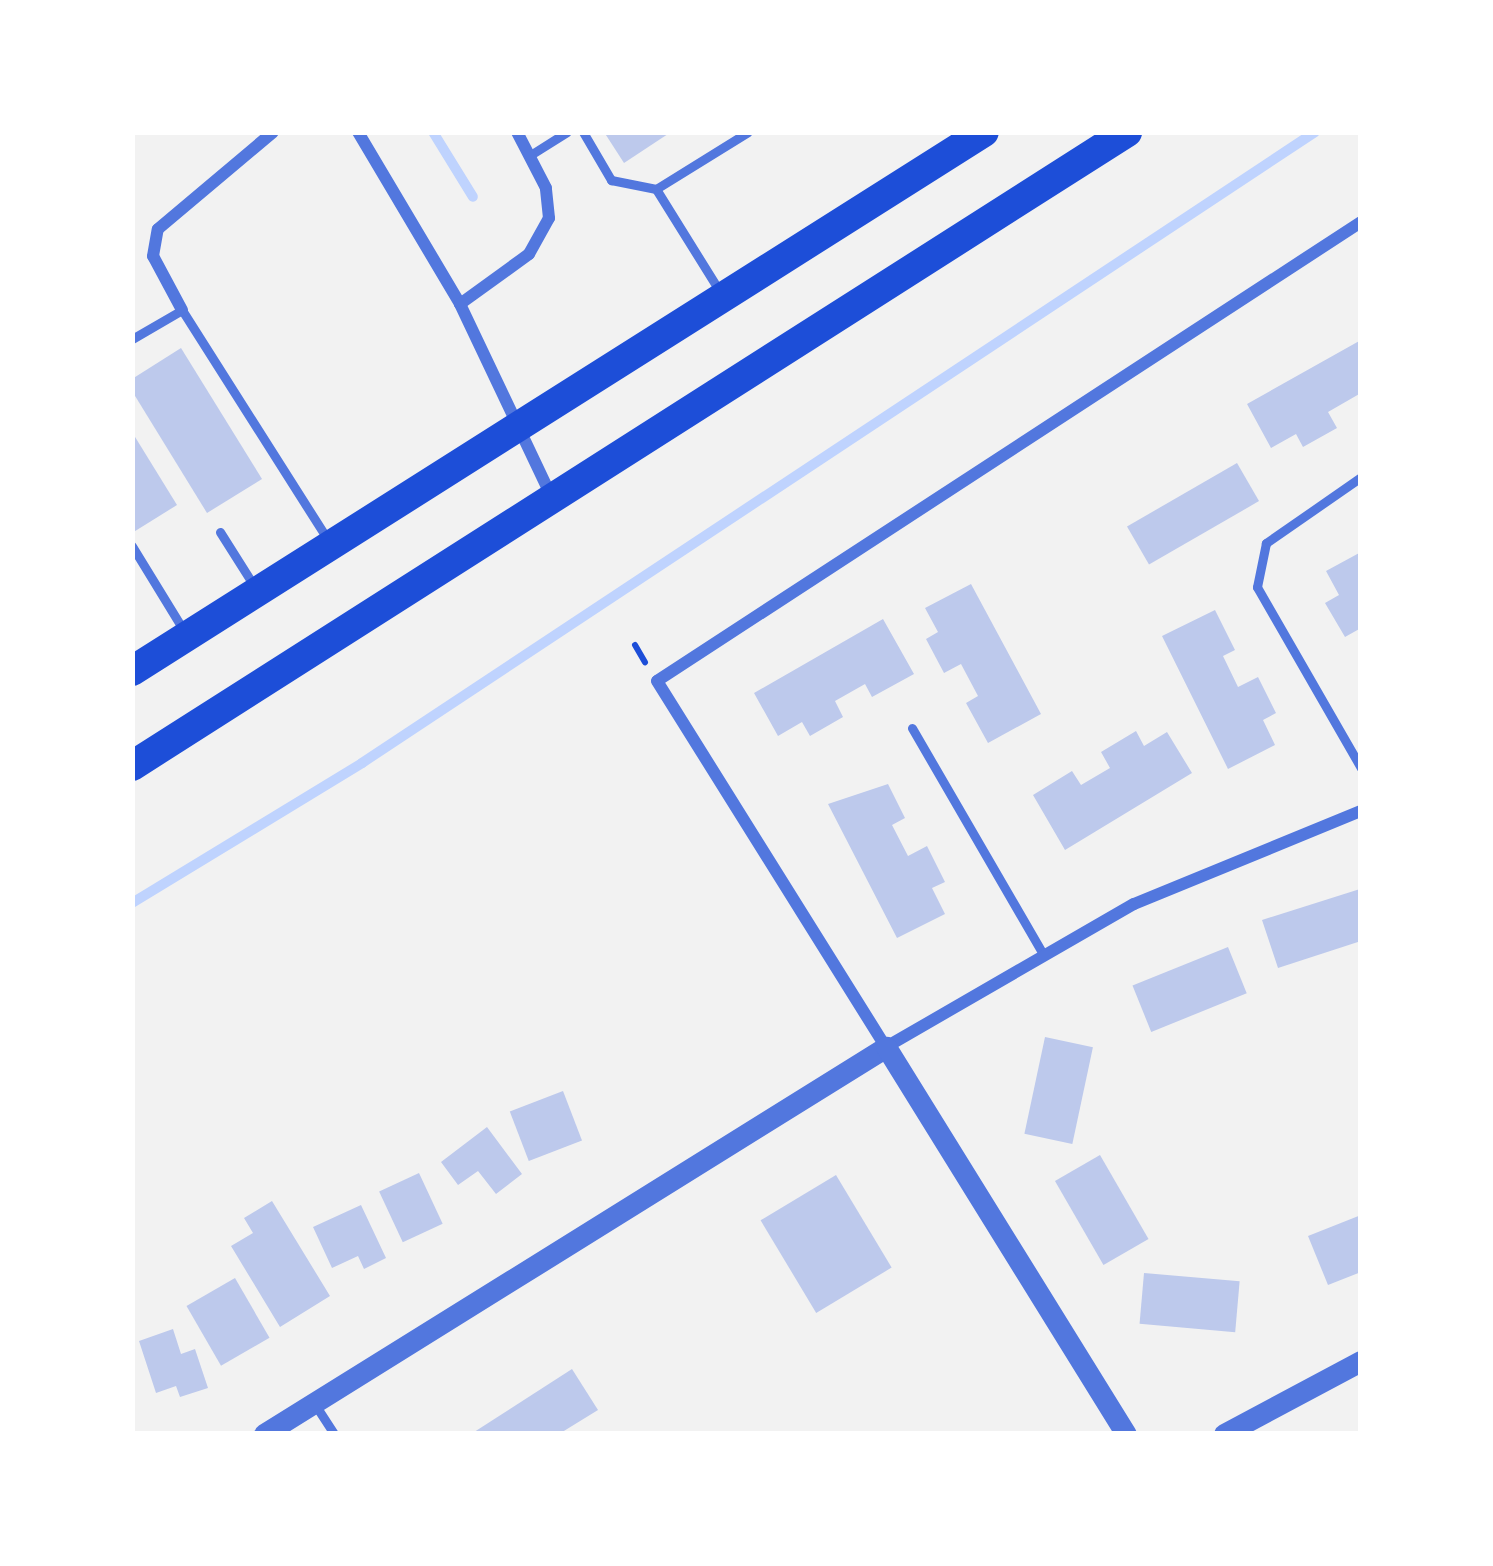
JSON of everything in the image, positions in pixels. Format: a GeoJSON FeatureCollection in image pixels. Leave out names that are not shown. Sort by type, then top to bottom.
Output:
{"type":"FeatureCollection","features":[{"type":"Feature","properties":{"kind":"main road"},"geometry":{"type":"LineString","coordinates":[[132,766],[554,503],[1127,132]]}},
{"type":"Feature","properties":{"kind":"main road"},"geometry":{"type":"LineString","coordinates":[[132,671],[725,299],[968,136]]}},
{"type":"Feature","properties":{"kind":"street"},"geometry":{"type":"LineString","coordinates":[[182,310],[153,256],[158,229],[274,132]]}},
{"type":"Feature","properties":{"kind":"street"},"geometry":{"type":"LineString","coordinates":[[358,132],[460,304],[554,503]]}},
{"type":"Feature","properties":{"kind":"street"},"geometry":{"type":"LineString","coordinates":[[460,304],[529,254],[549,218],[532,154],[517,132]]}},
{"type":"Feature","properties":{"kind":"street"},"geometry":{"type":"LineString","coordinates":[[1126,1434],[657,680],[1361,222]]}},
{"type":"Feature","properties":{"kind":"street"},"geometry":{"type":"LineString","coordinates":[[264,1434],[886,1047],[1134,904],[1361,811]]}},
{"type":"Feature","properties":{"kind":"street"},"geometry":{"type":"LineString","coordinates":[[1224,1434],[1361,1361]]}},
{"type":"Feature","properties":{"kind":"lane"},"geometry":{"type":"LineString","coordinates":[[532,154],[567,132]]}},
{"type":"Feature","properties":{"kind":"lane"},"geometry":{"type":"LineString","coordinates":[[583,132],[611,181],[656,189],[748,132]]}},
{"type":"Feature","properties":{"kind":"lane"},"geometry":{"type":"LineString","coordinates":[[656,189],[725,299]]}},
{"type":"Feature","properties":{"kind":"lane"},"geometry":{"type":"LineString","coordinates":[[132,339],[182,310],[332,547]]}},
{"type":"Feature","properties":{"kind":"lane"},"geometry":{"type":"LineString","coordinates":[[1361,477],[1266,543],[1257,586],[1361,768]]}},
{"type":"Feature","properties":{"kind":"lane"},"geometry":{"type":"LineString","coordinates":[[220,532],[259,592]]}},
{"type":"Feature","properties":{"kind":"lane"},"geometry":{"type":"LineString","coordinates":[[132,546],[187,637]]}},
{"type":"Feature","properties":{"kind":"lane"},"geometry":{"type":"LineString","coordinates":[[912,728],[1044,956]]}},
{"type":"Feature","properties":{"kind":"lane"},"geometry":{"type":"LineString","coordinates":[[314,1403],[334,1434]]}},
{"type":"Feature","properties":{"kind":"building"},"geometry":{"type":"Polygon","coordinates":[[[604,132],[671,132],[624,163],[604,132]]]}},
{"type":"Feature","properties":{"kind":"building"},"geometry":{"type":"Polygon","coordinates":[[[1361,340],[1361,393],[1328,412],[1337,428],[1303,447],[1296,434],[1271,448],[1247,404],[1361,340]]]}},
{"type":"Feature","properties":{"kind":"building"},"geometry":{"type":"Polygon","coordinates":[[[181,348],[262,479],[207,513],[132,391],[132,379],[181,348]]]}},
{"type":"Feature","properties":{"kind":"building"},"geometry":{"type":"Polygon","coordinates":[[[132,432],[177,505],[132,533],[132,432]]]}},
{"type":"Feature","properties":{"kind":"building"},"geometry":{"type":"Polygon","coordinates":[[[1237,463],[1259,501],[1149,565],[1127,526],[1237,463]]]}},
{"type":"Feature","properties":{"kind":"building"},"geometry":{"type":"Polygon","coordinates":[[[1361,552],[1361,628],[1345,637],[1325,603],[1339,595],[1326,571],[1361,552]]]}},
{"type":"Feature","properties":{"kind":"building"},"geometry":{"type":"Polygon","coordinates":[[[971,584],[1041,714],[988,743],[966,703],[978,696],[961,664],[944,673],[926,639],[938,632],[925,608],[971,584]]]}},
{"type":"Feature","properties":{"kind":"building"},"geometry":{"type":"Polygon","coordinates":[[[1215,610],[1235,650],[1223,656],[1238,687],[1258,677],[1276,713],[1263,720],[1275,745],[1228,769],[1162,636],[1215,610]]]}},
{"type":"Feature","properties":{"kind":"building"},"geometry":{"type":"Polygon","coordinates":[[[883,619],[914,674],[872,697],[865,684],[835,701],[843,717],[810,736],[802,722],[778,736],[754,693],[883,619]]]}},
{"type":"Feature","properties":{"kind":"building"},"geometry":{"type":"Polygon","coordinates":[[[1136,731],[1144,746],[1167,732],[1192,773],[1065,850],[1033,795],[1072,771],[1081,785],[1110,768],[1101,752],[1136,731]]]}},
{"type":"Feature","properties":{"kind":"building"},"geometry":{"type":"Polygon","coordinates":[[[888,784],[905,818],[892,825],[908,856],[927,846],[945,882],[932,888],[945,914],[897,938],[828,804],[888,784]]]}},
{"type":"Feature","properties":{"kind":"building"},"geometry":{"type":"Polygon","coordinates":[[[1360,889],[1361,941],[1278,968],[1262,920],[1360,889]]]}},
{"type":"Feature","properties":{"kind":"building"},"geometry":{"type":"Polygon","coordinates":[[[1228,947],[1247,993],[1151,1032],[1133,986],[1228,947]]]}},
{"type":"Feature","properties":{"kind":"building"},"geometry":{"type":"Polygon","coordinates":[[[1045,1037],[1093,1047],[1072,1144],[1024,1134],[1045,1037]]]}},
{"type":"Feature","properties":{"kind":"building"},"geometry":{"type":"Polygon","coordinates":[[[563,1091],[582,1140],[529,1161],[510,1111],[563,1091]]]}},
{"type":"Feature","properties":{"kind":"building"},"geometry":{"type":"Polygon","coordinates":[[[487,1127],[522,1174],[496,1194],[478,1171],[458,1185],[441,1162],[487,1127]]]}},
{"type":"Feature","properties":{"kind":"building"},"geometry":{"type":"Polygon","coordinates":[[[1100,1155],[1148,1239],[1103,1265],[1055,1181],[1100,1155]]]}},
{"type":"Feature","properties":{"kind":"building"},"geometry":{"type":"Polygon","coordinates":[[[419,1173],[443,1224],[403,1242],[379,1192],[419,1173]]]}},
{"type":"Feature","properties":{"kind":"building"},"geometry":{"type":"Polygon","coordinates":[[[836,1175],[892,1268],[816,1313],[761,1220],[836,1175]]]}},
{"type":"Feature","properties":{"kind":"building"},"geometry":{"type":"Polygon","coordinates":[[[272,1201],[330,1296],[280,1327],[231,1246],[253,1233],[244,1218],[272,1201]]]}},
{"type":"Feature","properties":{"kind":"building"},"geometry":{"type":"Polygon","coordinates":[[[361,1205],[386,1258],[364,1269],[358,1256],[332,1268],[313,1227],[361,1205]]]}},
{"type":"Feature","properties":{"kind":"building"},"geometry":{"type":"Polygon","coordinates":[[[1361,1215],[1361,1272],[1328,1285],[1308,1236],[1361,1215]]]}},
{"type":"Feature","properties":{"kind":"building"},"geometry":{"type":"Polygon","coordinates":[[[1144,1273],[1240,1281],[1235,1332],[1140,1324],[1144,1273]]]}},
{"type":"Feature","properties":{"kind":"building"},"geometry":{"type":"Polygon","coordinates":[[[235,1278],[270,1338],[221,1366],[187,1306],[235,1278]]]}},
{"type":"Feature","properties":{"kind":"building"},"geometry":{"type":"Polygon","coordinates":[[[173,1329],[181,1354],[195,1349],[208,1388],[180,1397],[176,1386],[156,1393],[139,1341],[173,1329]]]}},
{"type":"Feature","properties":{"kind":"building"},"geometry":{"type":"Polygon","coordinates":[[[572,1369],[598,1410],[559,1434],[471,1434],[572,1369]]]}},
{"type":"Feature","properties":{"kind":"waterway"},"geometry":{"type":"LineString","coordinates":[[433,132],[473,197]]}},
{"type":"Feature","properties":{"kind":"waterway"},"geometry":{"type":"LineString","coordinates":[[132,903],[362,763],[1315,132]]}}]}
